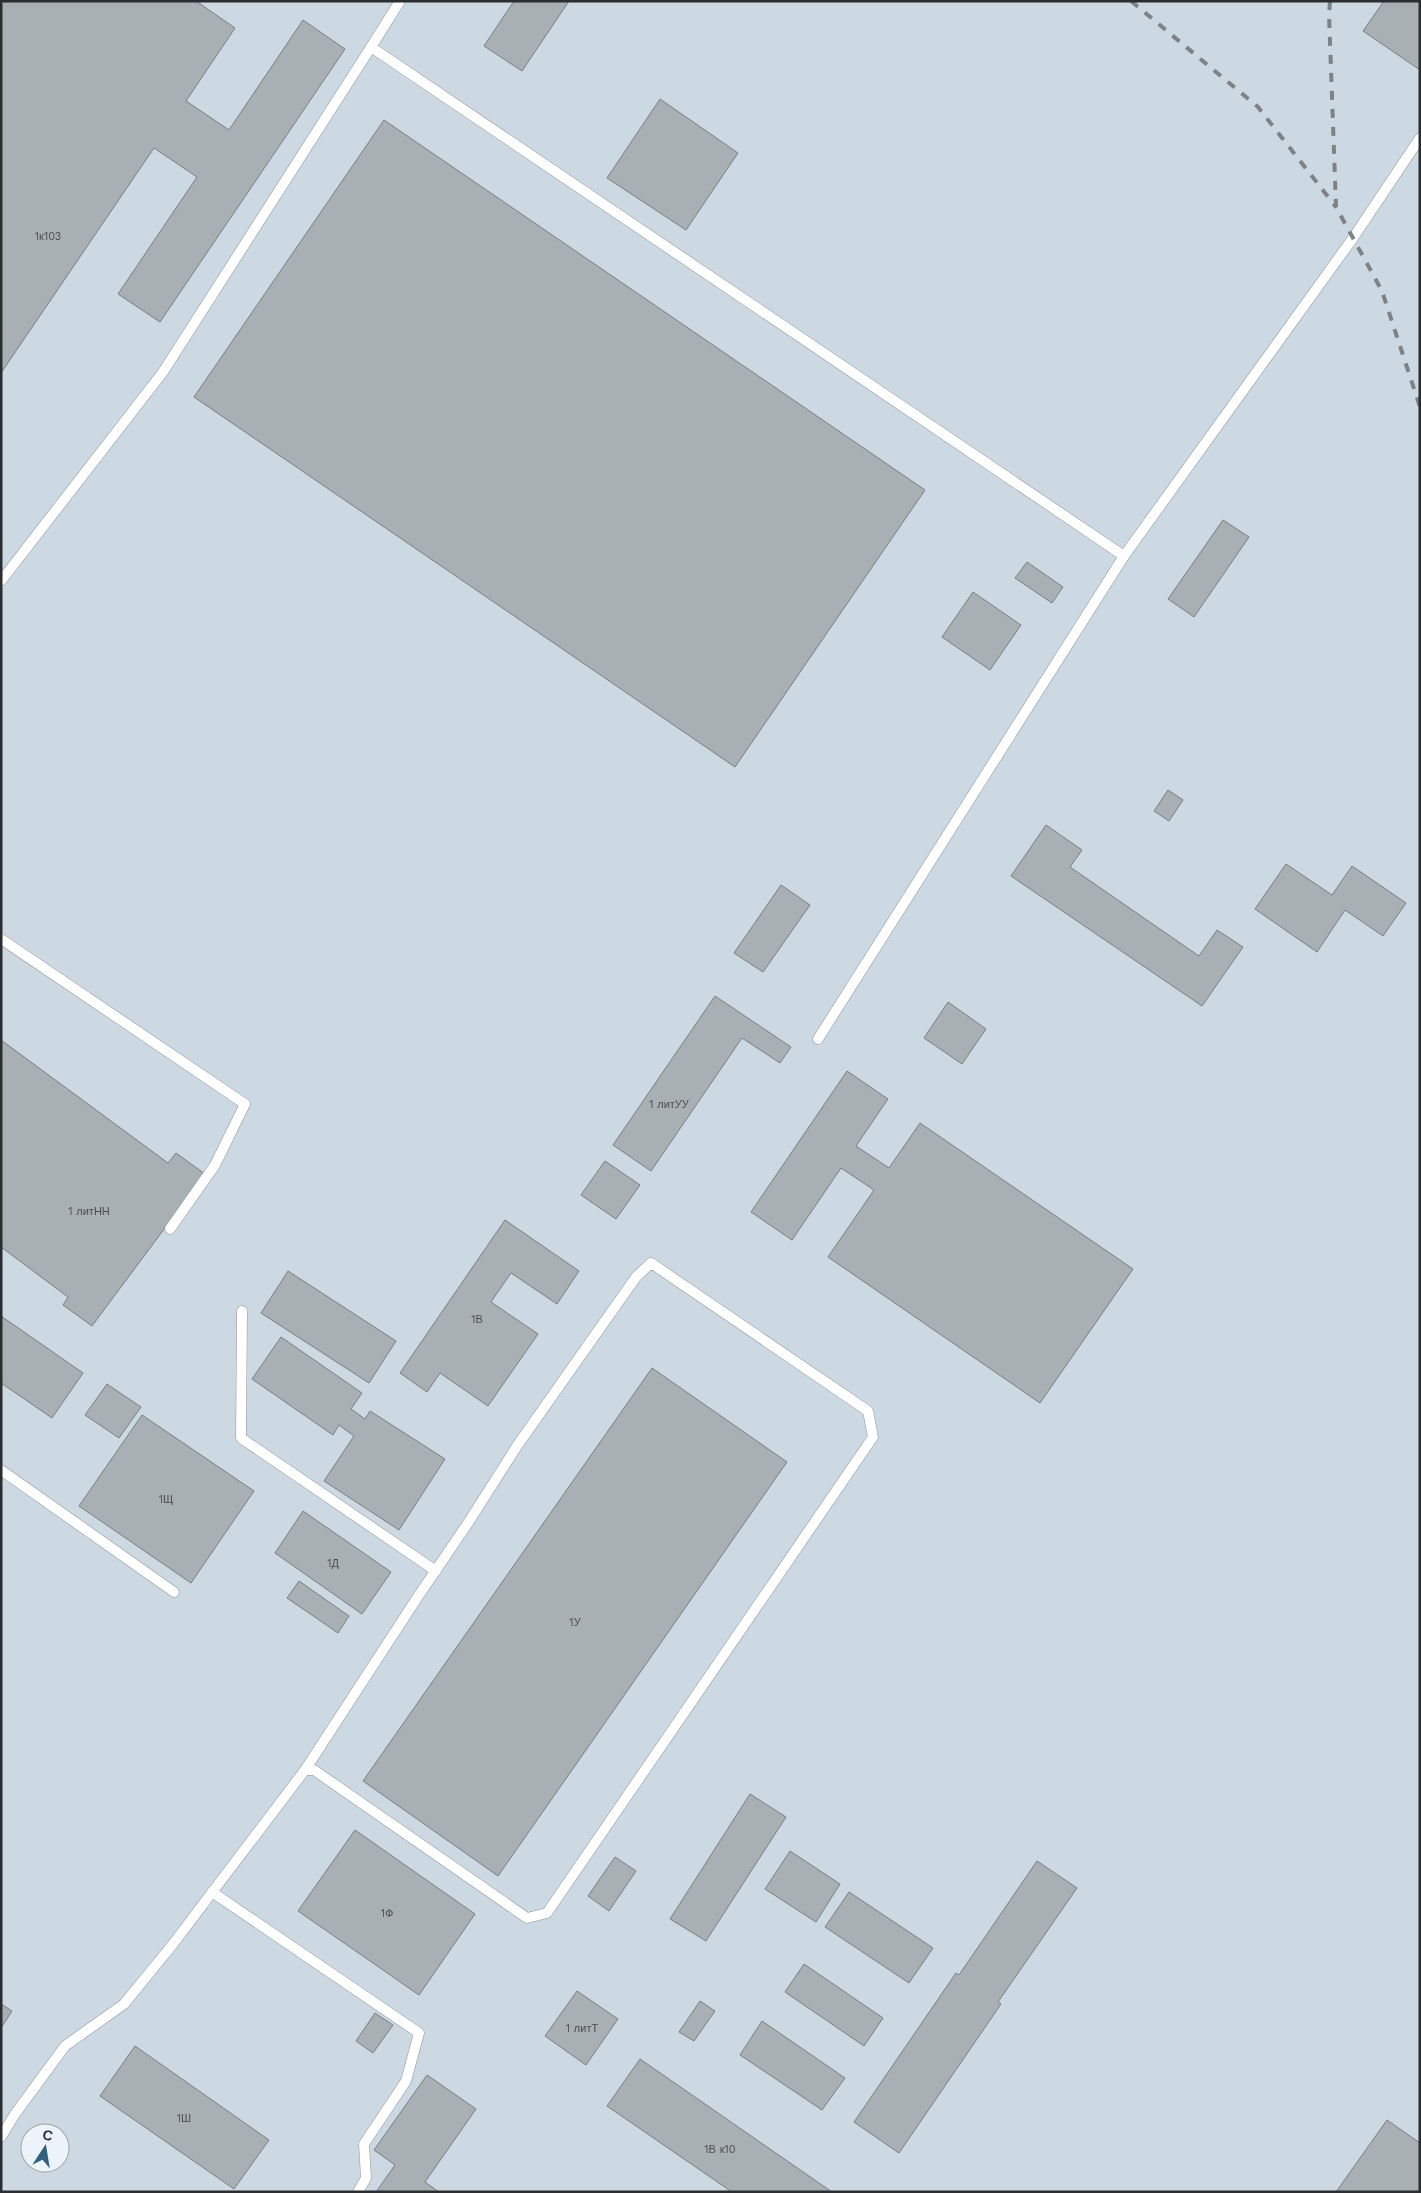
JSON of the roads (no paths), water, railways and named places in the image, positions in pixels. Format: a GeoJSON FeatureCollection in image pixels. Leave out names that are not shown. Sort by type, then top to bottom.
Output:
{"type":"FeatureCollection","features":[{"type":"Feature","properties":{"kind":"lane"},"geometry":{"type":"LineString","coordinates":[[1,581],[163,372],[371,47],[395,3]]}},
{"type":"Feature","properties":{"kind":"lane"},"geometry":{"type":"LineString","coordinates":[[371,47],[1124,556]]}},
{"type":"Feature","properties":{"kind":"lane"},"geometry":{"type":"LineString","coordinates":[[818,1039],[1124,556],[1353,238],[1420,138]]}},
{"type":"Feature","properties":{"kind":"lane"},"geometry":{"type":"LineString","coordinates":[[1,938],[246,1104],[215,1165],[170,1229]]}},
{"type":"Feature","properties":{"kind":"lane"},"geometry":{"type":"LineString","coordinates":[[1,2137],[15,2114],[65,2046],[124,2004],[305,1770],[522,1438],[636,1277],[651,1263],[868,1411],[874,1437],[547,1913],[527,1918],[314,1770],[305,1770]]}},
{"type":"Feature","properties":{"kind":"lane"},"geometry":{"type":"LineString","coordinates":[[242,1311],[241,1438],[436,1571]]}},
{"type":"Feature","properties":{"kind":"lane"},"geometry":{"type":"LineString","coordinates":[[1,1470],[174,1592]]}},
{"type":"Feature","properties":{"kind":"lane"},"geometry":{"type":"LineString","coordinates":[[212,1892],[419,2033],[406,2081],[364,2144],[366,2178],[358,2192]]}},
{"type":"Feature","properties":{"kind":"railway"},"geometry":{"type":"LineString","coordinates":[[1131,1],[1258,107],[1336,207]]}},
{"type":"Feature","properties":{"kind":"railway"},"geometry":{"type":"LineString","coordinates":[[1330,1],[1336,207],[1382,291],[1420,407]]}}]}
